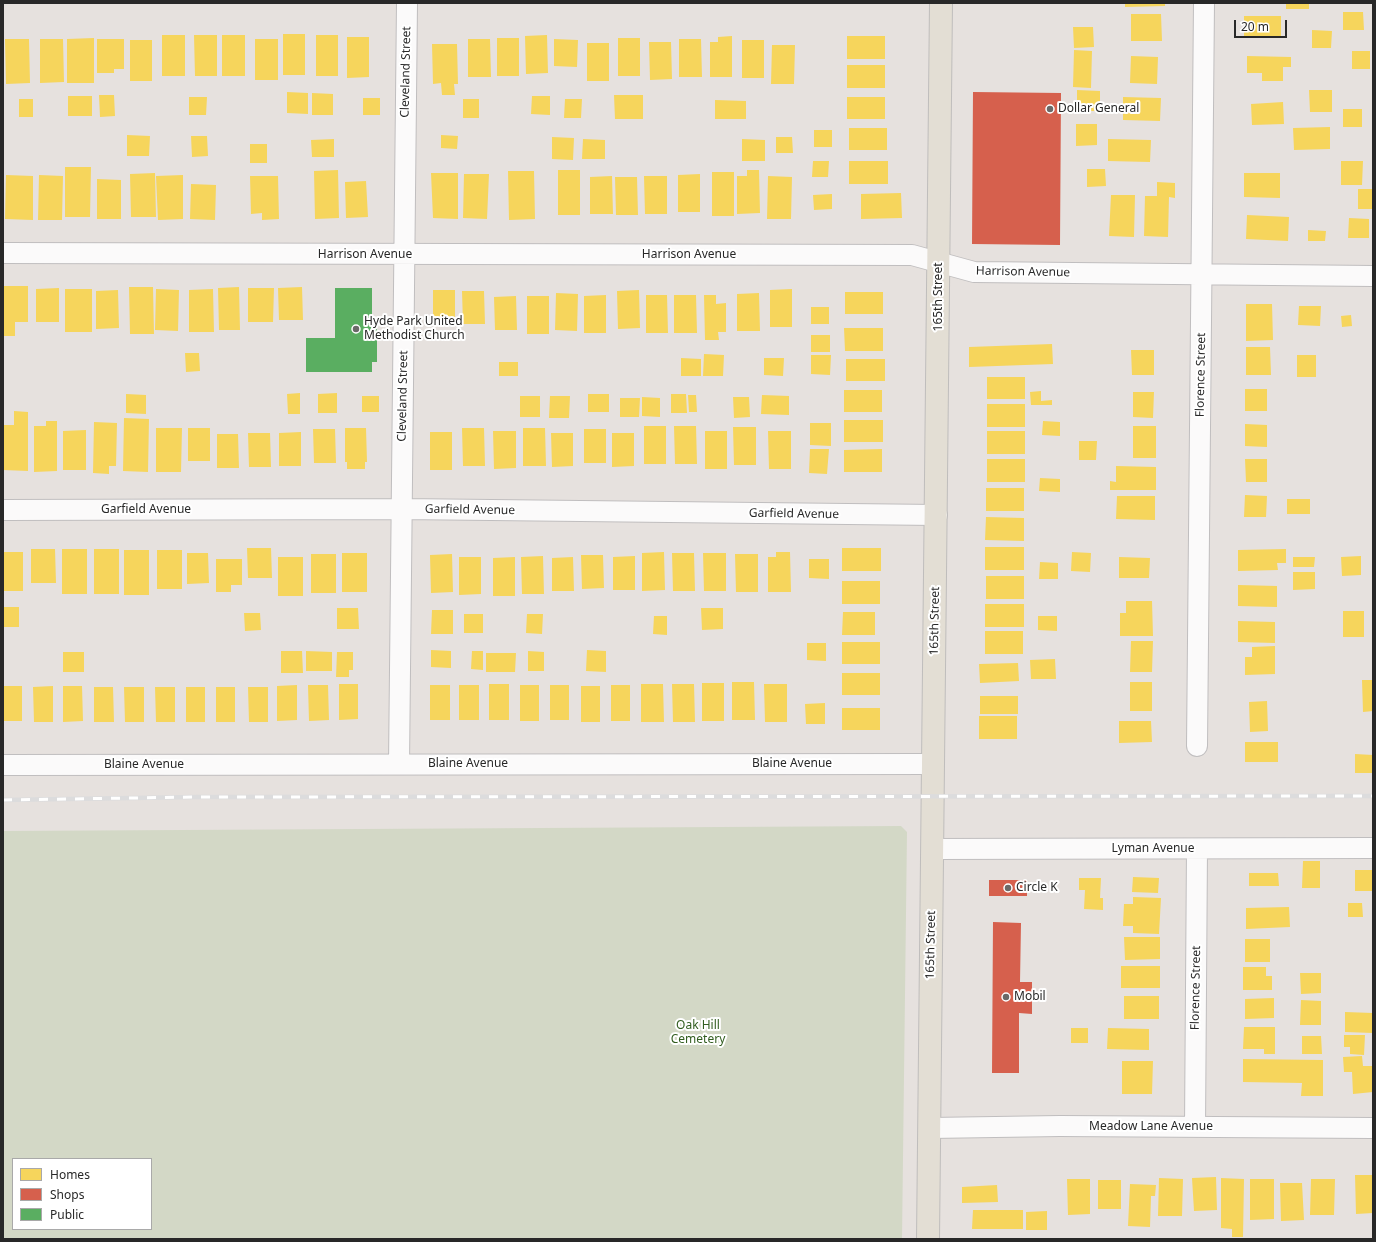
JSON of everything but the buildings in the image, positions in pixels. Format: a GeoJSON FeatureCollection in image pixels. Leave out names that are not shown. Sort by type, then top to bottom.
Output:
{"type":"FeatureCollection","features":[{"type":"Feature","properties":{"kind":"main road","name":"165th Street"},"geometry":{"type":"LineString","coordinates":[[928,1239],[937,515],[941,3]]}},
{"type":"Feature","properties":{"kind":"street","name":"Cleveland Street"},"geometry":{"type":"LineString","coordinates":[[399,764],[407,3]]}},
{"type":"Feature","properties":{"kind":"street","name":"Florence Street"},"geometry":{"type":"LineString","coordinates":[[1197,746],[1204,3]]}},
{"type":"Feature","properties":{"kind":"street","name":"Harrison Avenue"},"geometry":{"type":"LineString","coordinates":[[3,253],[912,255],[939,264],[974,272],[1373,276]]}},
{"type":"Feature","properties":{"kind":"street","name":"Garfield Avenue"},"geometry":{"type":"LineString","coordinates":[[3,510],[402,509],[937,515]]}},
{"type":"Feature","properties":{"kind":"street","name":"Blaine Avenue"},"geometry":{"type":"LineString","coordinates":[[3,765],[933,764]]}},
{"type":"Feature","properties":{"kind":"street","name":"Lyman Avenue"},"geometry":{"type":"LineString","coordinates":[[932,849],[1373,848]]}},
{"type":"Feature","properties":{"kind":"street","name":"Florence Street"},"geometry":{"type":"LineString","coordinates":[[1195,1127],[1198,849]]}},
{"type":"Feature","properties":{"kind":"street","name":"Meadow Lane Avenue"},"geometry":{"type":"LineString","coordinates":[[930,1128],[1373,1128]]}},
{"type":"Feature","properties":{"kind":"green space","name":"Oak Hill Cemetery"},"geometry":{"type":"Polygon","coordinates":[[[901,826],[907,832],[902,1239],[3,1239],[3,831],[901,826]]]}},
{"type":"Feature","properties":{"kind":"railway"},"geometry":{"type":"LineString","coordinates":[[3,800],[196,797],[1373,796]]}},
{"type":"Feature","properties":{"kind":"place","name":"Dollar General"},"geometry":{"type":"Point","coordinates":[1050,109]}},
{"type":"Feature","properties":{"kind":"place","name":"Hyde Park United Methodist Church"},"geometry":{"type":"Point","coordinates":[356,329]}},
{"type":"Feature","properties":{"kind":"place","name":"Circle K"},"geometry":{"type":"Point","coordinates":[1008,888]}},
{"type":"Feature","properties":{"kind":"place","name":"Mobil"},"geometry":{"type":"Point","coordinates":[1006,997]}}]}
